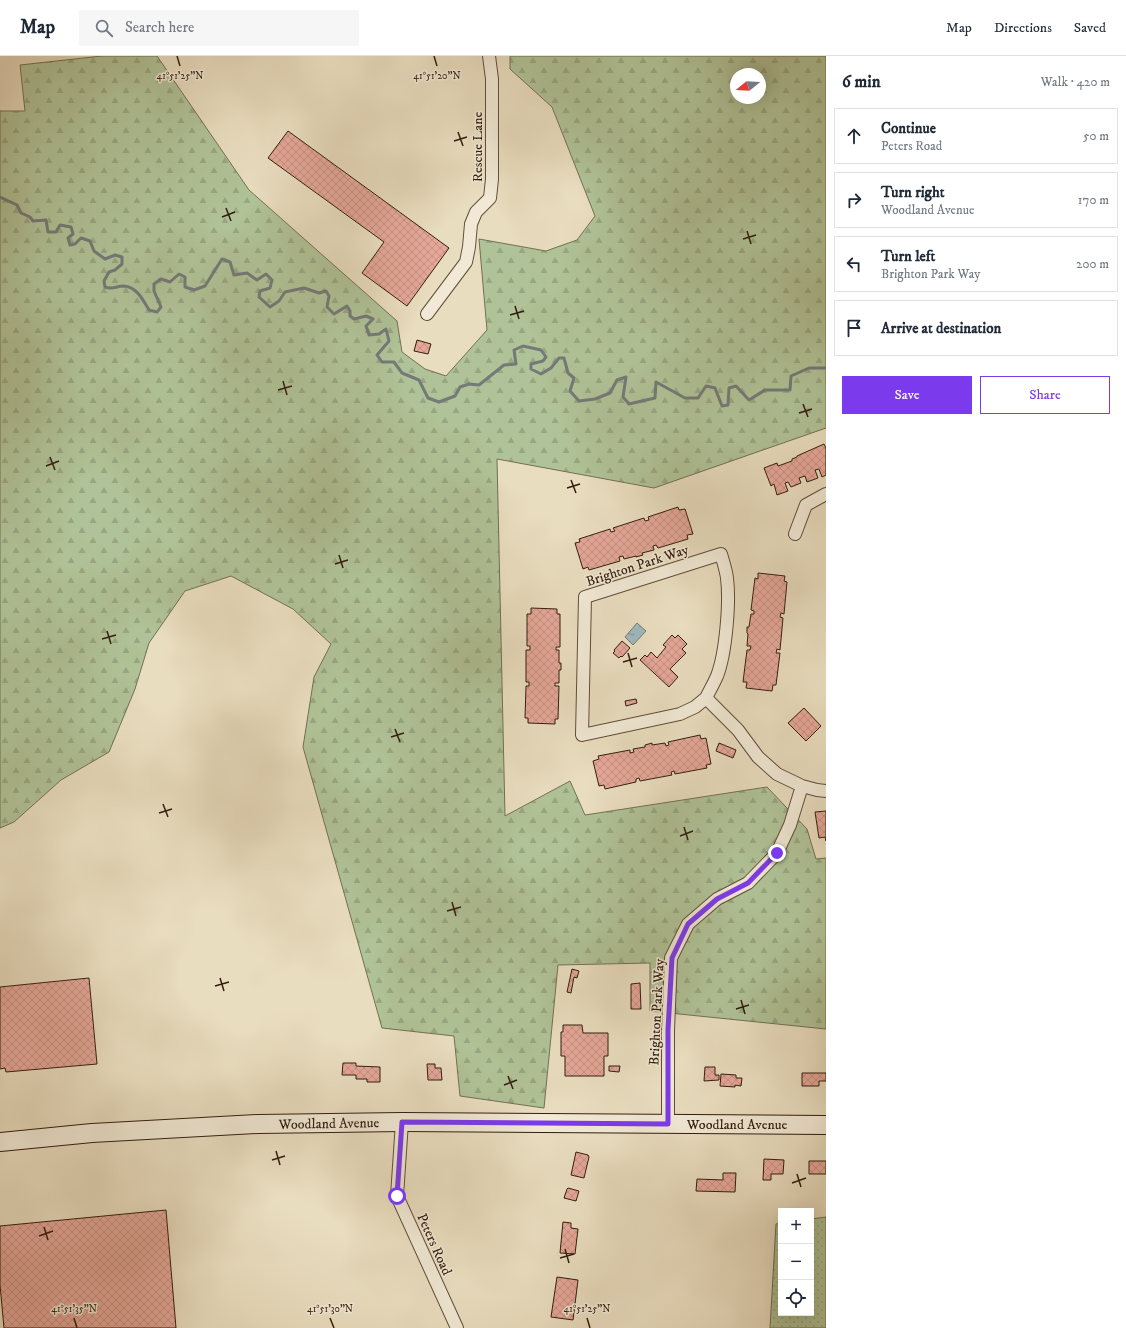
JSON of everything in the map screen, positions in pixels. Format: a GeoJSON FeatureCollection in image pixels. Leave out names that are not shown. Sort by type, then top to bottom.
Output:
{"type":"FeatureCollection","features":[{"type":"Feature","properties":{"kind":"street","name":"Rescue Lane"},"geometry":{"type":"LineString","coordinates":[[427,314],[466,262],[471,224],[476,212],[490,198],[492,180],[492,79],[489,56]]}},
{"type":"Feature","properties":{"kind":"street"},"geometry":{"type":"LineString","coordinates":[[795,534],[806,505],[826,494]]}},
{"type":"Feature","properties":{"kind":"street","name":"Brighton Park Way"},"geometry":{"type":"LineString","coordinates":[[721,554],[727,576],[729,600],[722,656],[717,675],[706,698],[695,707],[680,714],[582,735],[584,597],[721,554]]}},
{"type":"Feature","properties":{"kind":"street"},"geometry":{"type":"LineString","coordinates":[[706,698],[738,730],[758,757],[777,774],[802,786],[826,791]]}},
{"type":"Feature","properties":{"kind":"street","name":"Brighton Park Way"},"geometry":{"type":"LineString","coordinates":[[668,1124],[668,1030],[672,958],[688,924],[717,899],[748,883],[777,853],[790,825],[802,786]]}},
{"type":"Feature","properties":{"kind":"street","name":"Woodland Avenue"},"geometry":{"type":"LineString","coordinates":[[0,1142],[92,1133],[258,1124],[402,1122],[826,1125]]}},
{"type":"Feature","properties":{"kind":"street","name":"Peters Road"},"geometry":{"type":"LineString","coordinates":[[402,1122],[397,1196],[457,1328]]}},
{"type":"Feature","properties":{"kind":"green space"},"geometry":{"type":"Polygon","coordinates":[[[102,56],[157,56],[249,190],[397,321],[402,352],[425,369],[446,376],[487,330],[479,239],[546,251],[577,240],[595,216],[552,107],[510,69],[510,56],[826,56],[826,428],[654,488],[497,459],[505,816],[570,781],[585,815],[767,787],[807,829],[816,859],[826,858],[826,1029],[650,1011],[650,963],[558,965],[544,1108],[460,1096],[454,1036],[382,1028],[303,747],[314,677],[331,644],[293,609],[231,576],[185,591],[149,643],[135,689],[109,752],[61,780],[14,822],[0,828],[0,111],[25,111],[20,65],[102,56]]]}},
{"type":"Feature","properties":{"kind":"green space"},"geometry":{"type":"Polygon","coordinates":[[[826,1217],[826,1328],[770,1328],[776,1224],[778,1224],[778,1316],[814,1316],[814,1219],[826,1217]]]}},
{"type":"Feature","properties":{"kind":"water"},"geometry":{"type":"Polygon","coordinates":[[[637,623],[646,631],[633,645],[625,637],[637,623]]]}},
{"type":"Feature","properties":{"kind":"building"},"geometry":{"type":"Polygon","coordinates":[[[288,131],[449,248],[407,306],[362,273],[384,242],[268,158],[288,131]]]}},
{"type":"Feature","properties":{"kind":"building"},"geometry":{"type":"Polygon","coordinates":[[[417,340],[431,344],[428,354],[414,351],[417,340]]]}},
{"type":"Feature","properties":{"kind":"building"},"geometry":{"type":"Polygon","coordinates":[[[824,444],[826,448],[826,475],[822,477],[819,469],[815,470],[818,478],[807,482],[805,476],[799,478],[801,483],[791,487],[788,482],[785,483],[788,491],[777,495],[774,484],[771,486],[764,468],[777,463],[778,466],[792,461],[792,459],[797,456],[824,444]]]}},
{"type":"Feature","properties":{"kind":"building"},"geometry":{"type":"Polygon","coordinates":[[[678,507],[679,510],[685,509],[693,534],[687,535],[688,539],[658,548],[656,545],[653,546],[654,550],[642,553],[643,555],[636,557],[624,559],[623,556],[619,557],[620,561],[589,570],[588,567],[583,569],[575,543],[580,542],[579,539],[610,529],[611,532],[615,531],[613,528],[644,518],[645,521],[649,520],[648,517],[678,507]]]}},
{"type":"Feature","properties":{"kind":"building"},"geometry":{"type":"Polygon","coordinates":[[[758,573],[785,576],[784,581],[787,582],[784,614],[781,613],[780,617],[783,618],[780,650],[777,649],[776,653],[780,653],[776,685],[773,685],[772,691],[746,688],[747,682],[743,682],[747,650],[750,650],[751,646],[747,646],[747,627],[749,627],[751,614],[754,614],[754,611],[751,610],[755,578],[758,579],[758,573]]]}},
{"type":"Feature","properties":{"kind":"building"},"geometry":{"type":"Polygon","coordinates":[[[531,608],[557,609],[557,614],[560,614],[560,647],[556,647],[556,650],[559,650],[559,663],[561,663],[561,670],[559,670],[559,683],[555,683],[555,686],[559,686],[558,719],[555,719],[555,724],[528,723],[528,718],[525,718],[526,686],[529,686],[529,682],[526,682],[526,650],[530,650],[530,646],[527,646],[527,614],[531,614],[531,608]]]}},
{"type":"Feature","properties":{"kind":"building"},"geometry":{"type":"Polygon","coordinates":[[[672,635],[675,638],[678,635],[687,644],[682,649],[686,653],[670,669],[678,677],[669,687],[640,660],[645,655],[647,657],[651,652],[657,658],[666,647],[663,645],[672,635]]]}},
{"type":"Feature","properties":{"kind":"building"},"geometry":{"type":"Polygon","coordinates":[[[622,641],[630,648],[622,657],[621,656],[619,658],[613,653],[622,641]]]}},
{"type":"Feature","properties":{"kind":"building"},"geometry":{"type":"Polygon","coordinates":[[[636,699],[637,703],[626,706],[625,701],[636,699]]]}},
{"type":"Feature","properties":{"kind":"building"},"geometry":{"type":"Polygon","coordinates":[[[804,708],[821,726],[806,741],[788,723],[804,708]]]}},
{"type":"Feature","properties":{"kind":"building"},"geometry":{"type":"Polygon","coordinates":[[[700,735],[701,739],[706,738],[711,764],[706,765],[707,768],[675,774],[674,771],[671,772],[672,775],[640,781],[639,778],[636,779],[636,782],[605,789],[604,785],[599,786],[593,761],[599,759],[598,756],[630,750],[630,753],[634,752],[633,749],[645,747],[645,745],[652,743],[652,745],[665,743],[666,746],[669,745],[668,742],[700,735]]]}},
{"type":"Feature","properties":{"kind":"building"},"geometry":{"type":"Polygon","coordinates":[[[719,743],[736,750],[733,758],[716,751],[719,743]]]}},
{"type":"Feature","properties":{"kind":"building"},"geometry":{"type":"Polygon","coordinates":[[[826,811],[826,841],[825,837],[819,838],[815,812],[826,811]]]}},
{"type":"Feature","properties":{"kind":"building"},"geometry":{"type":"Polygon","coordinates":[[[572,969],[579,971],[577,978],[574,977],[571,993],[567,992],[572,969]]]}},
{"type":"Feature","properties":{"kind":"building"},"geometry":{"type":"Polygon","coordinates":[[[89,978],[97,1064],[6,1072],[5,1068],[0,1069],[0,987],[89,978]]]}},
{"type":"Feature","properties":{"kind":"building"},"geometry":{"type":"Polygon","coordinates":[[[640,983],[641,1009],[631,1009],[631,984],[640,983]]]}},
{"type":"Feature","properties":{"kind":"building"},"geometry":{"type":"Polygon","coordinates":[[[563,1025],[582,1025],[583,1033],[608,1033],[608,1056],[604,1056],[604,1076],[565,1076],[565,1056],[561,1056],[561,1032],[563,1032],[563,1025]]]}},
{"type":"Feature","properties":{"kind":"building"},"geometry":{"type":"Polygon","coordinates":[[[343,1063],[356,1063],[356,1066],[380,1067],[380,1082],[367,1082],[367,1079],[356,1079],[356,1075],[342,1075],[343,1063]]]}},
{"type":"Feature","properties":{"kind":"building"},"geometry":{"type":"Polygon","coordinates":[[[427,1064],[435,1064],[435,1068],[441,1068],[442,1080],[428,1080],[427,1064]]]}},
{"type":"Feature","properties":{"kind":"building"},"geometry":{"type":"Polygon","coordinates":[[[609,1066],[620,1066],[619,1072],[609,1071],[609,1066]]]}},
{"type":"Feature","properties":{"kind":"building"},"geometry":{"type":"Polygon","coordinates":[[[705,1067],[715,1067],[715,1075],[719,1075],[719,1080],[704,1081],[705,1067]]]}},
{"type":"Feature","properties":{"kind":"building"},"geometry":{"type":"Polygon","coordinates":[[[802,1073],[826,1073],[826,1081],[819,1081],[819,1086],[802,1086],[802,1073]]]}},
{"type":"Feature","properties":{"kind":"building"},"geometry":{"type":"Polygon","coordinates":[[[721,1074],[736,1075],[736,1078],[742,1078],[741,1086],[720,1086],[721,1074]]]}},
{"type":"Feature","properties":{"kind":"building"},"geometry":{"type":"Polygon","coordinates":[[[576,1152],[588,1155],[589,1157],[584,1178],[571,1175],[576,1152]]]}},
{"type":"Feature","properties":{"kind":"building"},"geometry":{"type":"Polygon","coordinates":[[[764,1159],[784,1160],[783,1174],[771,1174],[771,1180],[763,1180],[764,1159]]]}},
{"type":"Feature","properties":{"kind":"building"},"geometry":{"type":"Polygon","coordinates":[[[809,1161],[826,1161],[826,1174],[809,1174],[809,1161]]]}},
{"type":"Feature","properties":{"kind":"building"},"geometry":{"type":"Polygon","coordinates":[[[723,1173],[736,1173],[735,1192],[696,1191],[697,1179],[723,1180],[723,1173]]]}},
{"type":"Feature","properties":{"kind":"building"},"geometry":{"type":"Polygon","coordinates":[[[568,1188],[579,1191],[576,1201],[564,1198],[568,1188]]]}},
{"type":"Feature","properties":{"kind":"building"},"geometry":{"type":"Polygon","coordinates":[[[166,1210],[176,1328],[4,1328],[0,1285],[0,1226],[166,1210]]]}},
{"type":"Feature","properties":{"kind":"building"},"geometry":{"type":"Polygon","coordinates":[[[563,1222],[571,1223],[571,1228],[578,1229],[575,1254],[560,1253],[563,1222]]]}},
{"type":"Feature","properties":{"kind":"building"},"geometry":{"type":"Polygon","coordinates":[[[557,1277],[578,1280],[573,1320],[551,1317],[557,1277]]]}},
{"type":"Feature","properties":{"kind":"waterway"},"geometry":{"type":"LineString","coordinates":[[0,197],[17,205],[21,213],[30,217],[33,221],[46,220],[48,232],[56,232],[60,225],[71,227],[73,234],[68,238],[70,245],[75,244],[81,238],[90,241],[94,251],[105,259],[115,255],[122,257],[122,264],[115,270],[109,272],[104,281],[105,287],[113,288],[124,286],[133,289],[149,310],[157,312],[161,307],[154,291],[154,284],[161,279],[170,282],[179,274],[185,277],[185,287],[194,290],[205,286],[222,259],[230,262],[234,275],[247,273],[257,280],[266,274],[272,280],[270,288],[260,291],[259,297],[270,307],[279,301],[285,292],[304,288],[319,293],[326,291],[329,296],[327,307],[334,314],[347,306],[350,311],[350,316],[354,319],[366,316],[373,319],[366,326],[369,335],[379,334],[386,329],[389,341],[377,355],[382,362],[394,362],[402,373],[419,380],[428,398],[439,402],[455,396],[460,387],[469,384],[479,385],[504,365],[516,364],[514,350],[523,346],[541,350],[546,357],[543,361],[531,364],[531,369],[541,374],[551,368],[559,358],[564,358],[568,373],[574,378],[570,391],[579,401],[595,399],[610,393],[617,380],[626,377],[623,397],[629,404],[655,398],[656,382],[685,398],[698,398],[706,386],[715,388],[722,406],[728,405],[729,388],[736,386],[749,400],[765,390],[790,390],[791,376],[809,368],[826,368]]}},
{"type":"Feature","properties":{"kind":"route"},"geometry":{"type":"LineString","coordinates":[[397,1196],[402,1122],[668,1124],[668,1030],[672,958],[688,924],[717,899],[748,883],[777,853]]}}]}
